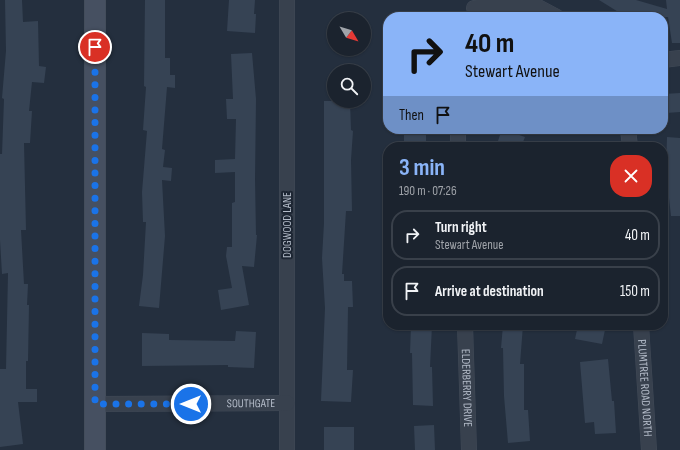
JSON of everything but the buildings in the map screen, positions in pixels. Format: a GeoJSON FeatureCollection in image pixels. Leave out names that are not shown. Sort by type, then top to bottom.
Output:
{"type":"FeatureCollection","features":[{"type":"Feature","properties":{"kind":"street"},"geometry":{"type":"LineString","coordinates":[[95,0],[96,450]]}},
{"type":"Feature","properties":{"kind":"street","name":"DOGWOOD LANE"},"geometry":{"type":"LineString","coordinates":[[287,0],[287,450]]}},
{"type":"Feature","properties":{"kind":"street"},"geometry":{"type":"LineString","coordinates":[[471,8],[508,4],[538,7],[548,12]]}},
{"type":"Feature","properties":{"kind":"street"},"geometry":{"type":"LineString","coordinates":[[668,59],[680,58]]}},
{"type":"Feature","properties":{"kind":"street","name":"ELDERBERRY DRIVE"},"geometry":{"type":"LineString","coordinates":[[465,330],[469,450]]}},
{"type":"Feature","properties":{"kind":"street","name":"PLUMTREE ROAD NORTH"},"geometry":{"type":"LineString","coordinates":[[641,330],[649,450]]}},
{"type":"Feature","properties":{"kind":"street","name":"SOUTHGATE"},"geometry":{"type":"LineString","coordinates":[[95,404],[287,404]]}},
{"type":"Feature","properties":{"kind":"route"},"geometry":{"type":"LineString","coordinates":[[95,47],[95,404],[191,404]]}}]}
